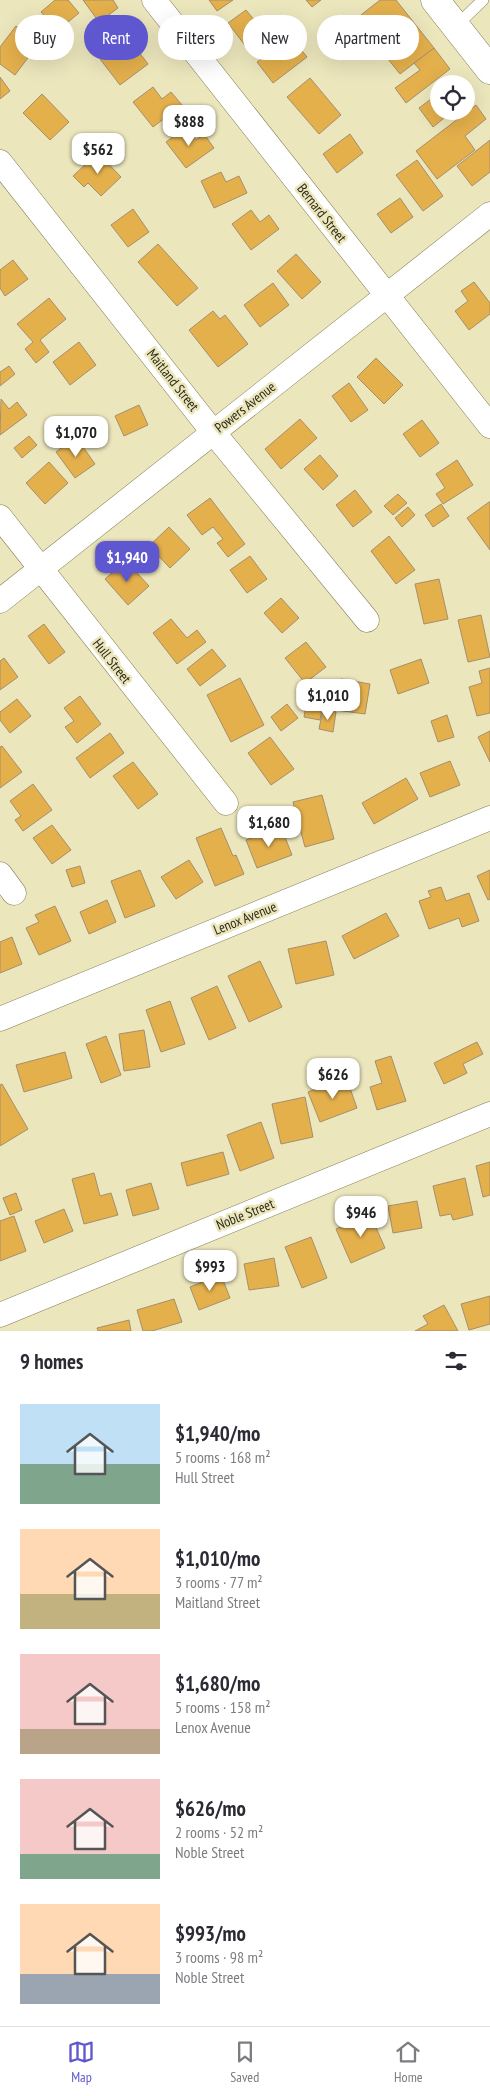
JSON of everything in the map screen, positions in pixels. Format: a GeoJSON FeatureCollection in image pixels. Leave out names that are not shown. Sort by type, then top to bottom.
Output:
{"type":"FeatureCollection","features":[{"type":"Feature","properties":{"kind":"street","name":"Bernard Street"},"geometry":{"type":"LineString","coordinates":[[154,0],[490,426]]}},
{"type":"Feature","properties":{"kind":"street"},"geometry":{"type":"LineString","coordinates":[[435,0],[490,70]]}},
{"type":"Feature","properties":{"kind":"street","name":"Maitland Street"},"geometry":{"type":"LineString","coordinates":[[0,162],[214,432],[367,620]]}},
{"type":"Feature","properties":{"kind":"street","name":"Powers Avenue"},"geometry":{"type":"LineString","coordinates":[[0,601],[490,214]]}},
{"type":"Feature","properties":{"kind":"street","name":"Hull Street"},"geometry":{"type":"LineString","coordinates":[[0,517],[226,803]]}},
{"type":"Feature","properties":{"kind":"street","name":"Lenox Avenue"},"geometry":{"type":"LineString","coordinates":[[0,1019],[490,818]]}},
{"type":"Feature","properties":{"kind":"street"},"geometry":{"type":"LineString","coordinates":[[0,874],[14,893]]}},
{"type":"Feature","properties":{"kind":"street","name":"Noble Street"},"geometry":{"type":"LineString","coordinates":[[0,1315],[490,1114]]}},
{"type":"Feature","properties":{"kind":"lane"},"geometry":{"type":"LineString","coordinates":[[456,26],[483,0]]}},
{"type":"Feature","properties":{"kind":"building"},"geometry":{"type":"Polygon","coordinates":[[[55,0],[68,0],[79,13],[74,17],[74,15],[44,15],[41,12],[55,0]]]}},
{"type":"Feature","properties":{"kind":"building"},"geometry":{"type":"Polygon","coordinates":[[[83,0],[113,0],[118,8],[108,15],[94,15],[83,0]]]}},
{"type":"Feature","properties":{"kind":"building"},"geometry":{"type":"Polygon","coordinates":[[[209,0],[233,0],[217,11],[209,0]]]}},
{"type":"Feature","properties":{"kind":"building"},"geometry":{"type":"Polygon","coordinates":[[[306,0],[321,0],[312,7],[306,0]]]}},
{"type":"Feature","properties":{"kind":"building"},"geometry":{"type":"Polygon","coordinates":[[[380,0],[396,0],[408,15],[361,15],[380,0]]]}},
{"type":"Feature","properties":{"kind":"building"},"geometry":{"type":"Polygon","coordinates":[[[246,10],[250,15],[243,15],[243,43],[233,30],[233,19],[246,10]]]}},
{"type":"Feature","properties":{"kind":"building"},"geometry":{"type":"Polygon","coordinates":[[[15,27],[15,60],[26,60],[15,75],[0,64],[0,47],[15,27]]]}},
{"type":"Feature","properties":{"kind":"building"},"geometry":{"type":"Polygon","coordinates":[[[419,29],[434,48],[419,59],[419,29]]]}},
{"type":"Feature","properties":{"kind":"building"},"geometry":{"type":"Polygon","coordinates":[[[434,48],[450,69],[442,75],[430,75],[430,84],[406,103],[395,88],[420,70],[414,63],[434,48]]]}},
{"type":"Feature","properties":{"kind":"building"},"geometry":{"type":"Polygon","coordinates":[[[101,60],[145,60],[148,64],[120,85],[101,60]]]}},
{"type":"Feature","properties":{"kind":"building"},"geometry":{"type":"Polygon","coordinates":[[[260,60],[303,60],[273,83],[257,62],[260,60]]]}},
{"type":"Feature","properties":{"kind":"building"},"geometry":{"type":"Polygon","coordinates":[[[389,60],[418,60],[400,74],[389,60]]]}},
{"type":"Feature","properties":{"kind":"building"},"geometry":{"type":"Polygon","coordinates":[[[0,77],[10,91],[0,99],[0,77]]]}},
{"type":"Feature","properties":{"kind":"building"},"geometry":{"type":"Polygon","coordinates":[[[310,78],[341,115],[319,134],[287,97],[310,78]]]}},
{"type":"Feature","properties":{"kind":"building"},"geometry":{"type":"Polygon","coordinates":[[[153,87],[162,99],[171,92],[182,105],[153,127],[133,102],[153,87]]]}},
{"type":"Feature","properties":{"kind":"building"},"geometry":{"type":"Polygon","coordinates":[[[42,94],[69,122],[50,140],[23,113],[42,94]]]}},
{"type":"Feature","properties":{"kind":"building"},"geometry":{"type":"Polygon","coordinates":[[[430,100],[430,120],[442,120],[433,127],[419,108],[430,100]]]}},
{"type":"Feature","properties":{"kind":"building"},"geometry":{"type":"Polygon","coordinates":[[[475,106],[486,119],[465,136],[475,150],[437,179],[416,151],[456,120],[475,120],[475,106]]]}},
{"type":"Feature","properties":{"kind":"building"},"geometry":{"type":"Polygon","coordinates":[[[186,127],[196,140],[204,134],[214,148],[186,168],[166,142],[186,127]]]}},
{"type":"Feature","properties":{"kind":"building"},"geometry":{"type":"Polygon","coordinates":[[[350,134],[363,153],[337,173],[323,154],[350,134]]]}},
{"type":"Feature","properties":{"kind":"building"},"geometry":{"type":"Polygon","coordinates":[[[490,140],[490,172],[472,186],[457,166],[490,140]]]}},
{"type":"Feature","properties":{"kind":"building"},"geometry":{"type":"Polygon","coordinates":[[[98,153],[121,177],[101,196],[88,183],[84,187],[73,176],[98,153]]]}},
{"type":"Feature","properties":{"kind":"building"},"geometry":{"type":"Polygon","coordinates":[[[417,160],[443,196],[423,211],[396,175],[417,160]]]}},
{"type":"Feature","properties":{"kind":"building"},"geometry":{"type":"Polygon","coordinates":[[[221,172],[226,182],[239,176],[247,193],[214,208],[201,181],[221,172]]]}},
{"type":"Feature","properties":{"kind":"building"},"geometry":{"type":"Polygon","coordinates":[[[400,198],[413,217],[391,233],[377,214],[400,198]]]}},
{"type":"Feature","properties":{"kind":"building"},"geometry":{"type":"Polygon","coordinates":[[[133,209],[149,232],[128,247],[111,225],[133,209]]]}},
{"type":"Feature","properties":{"kind":"building"},"geometry":{"type":"Polygon","coordinates":[[[251,210],[260,222],[269,215],[279,229],[251,250],[232,224],[251,210]]]}},
{"type":"Feature","properties":{"kind":"building"},"geometry":{"type":"Polygon","coordinates":[[[158,244],[198,288],[177,306],[138,262],[158,244]]]}},
{"type":"Feature","properties":{"kind":"building"},"geometry":{"type":"Polygon","coordinates":[[[296,254],[321,282],[302,299],[277,271],[296,254]]]}},
{"type":"Feature","properties":{"kind":"building"},"geometry":{"type":"Polygon","coordinates":[[[13,260],[28,279],[5,296],[0,288],[0,270],[13,260]]]}},
{"type":"Feature","properties":{"kind":"building"},"geometry":{"type":"Polygon","coordinates":[[[474,282],[490,303],[490,314],[469,330],[455,311],[468,301],[461,291],[474,282]]]}},
{"type":"Feature","properties":{"kind":"building"},"geometry":{"type":"Polygon","coordinates":[[[273,283],[289,305],[260,327],[244,305],[273,283]]]}},
{"type":"Feature","properties":{"kind":"building"},"geometry":{"type":"Polygon","coordinates":[[[49,298],[66,319],[40,340],[49,352],[36,363],[25,349],[33,342],[17,324],[49,298]]]}},
{"type":"Feature","properties":{"kind":"building"},"geometry":{"type":"Polygon","coordinates":[[[213,311],[220,319],[225,315],[248,344],[218,367],[189,330],[213,311]]]}},
{"type":"Feature","properties":{"kind":"building"},"geometry":{"type":"Polygon","coordinates":[[[79,342],[96,365],[70,385],[53,362],[79,342]]]}},
{"type":"Feature","properties":{"kind":"building"},"geometry":{"type":"Polygon","coordinates":[[[376,358],[403,385],[384,404],[357,377],[376,358]]]}},
{"type":"Feature","properties":{"kind":"building"},"geometry":{"type":"Polygon","coordinates":[[[9,366],[15,374],[0,386],[0,372],[9,366]]]}},
{"type":"Feature","properties":{"kind":"building"},"geometry":{"type":"Polygon","coordinates":[[[349,383],[368,410],[351,422],[332,396],[349,383]]]}},
{"type":"Feature","properties":{"kind":"building"},"geometry":{"type":"Polygon","coordinates":[[[1,399],[9,409],[17,402],[27,415],[0,435],[1,399]]]}},
{"type":"Feature","properties":{"kind":"building"},"geometry":{"type":"Polygon","coordinates":[[[139,405],[148,425],[124,436],[115,416],[139,405]]]}},
{"type":"Feature","properties":{"kind":"building"},"geometry":{"type":"Polygon","coordinates":[[[300,419],[317,438],[281,469],[265,449],[300,419]]]}},
{"type":"Feature","properties":{"kind":"building"},"geometry":{"type":"Polygon","coordinates":[[[422,420],[439,443],[420,457],[403,434],[422,420]]]}},
{"type":"Feature","properties":{"kind":"building"},"geometry":{"type":"Polygon","coordinates":[[[29,436],[37,445],[22,458],[14,448],[29,436]]]}},
{"type":"Feature","properties":{"kind":"building"},"geometry":{"type":"Polygon","coordinates":[[[76,437],[95,464],[75,478],[56,452],[76,437]]]}},
{"type":"Feature","properties":{"kind":"building"},"geometry":{"type":"Polygon","coordinates":[[[320,455],[338,476],[323,490],[304,469],[320,455]]]}},
{"type":"Feature","properties":{"kind":"building"},"geometry":{"type":"Polygon","coordinates":[[[457,460],[473,485],[443,504],[436,494],[445,488],[436,474],[457,460]]]}},
{"type":"Feature","properties":{"kind":"building"},"geometry":{"type":"Polygon","coordinates":[[[49,462],[68,483],[45,504],[26,483],[49,462]]]}},
{"type":"Feature","properties":{"kind":"building"},"geometry":{"type":"Polygon","coordinates":[[[355,490],[372,512],[353,527],[336,505],[355,490]]]}},
{"type":"Feature","properties":{"kind":"building"},"geometry":{"type":"Polygon","coordinates":[[[398,494],[407,503],[393,515],[384,506],[398,494]]]}},
{"type":"Feature","properties":{"kind":"building"},"geometry":{"type":"Polygon","coordinates":[[[210,498],[245,544],[228,557],[217,543],[223,539],[213,527],[202,535],[187,515],[210,498]]]}},
{"type":"Feature","properties":{"kind":"building"},"geometry":{"type":"Polygon","coordinates":[[[490,502],[490,550],[467,518],[490,502]]]}},
{"type":"Feature","properties":{"kind":"building"},"geometry":{"type":"Polygon","coordinates":[[[441,504],[449,516],[433,527],[425,515],[441,504]]]}},
{"type":"Feature","properties":{"kind":"building"},"geometry":{"type":"Polygon","coordinates":[[[408,507],[415,515],[402,527],[395,518],[408,507]]]}},
{"type":"Feature","properties":{"kind":"building"},"geometry":{"type":"Polygon","coordinates":[[[169,527],[190,549],[170,568],[149,546],[169,527]]]}},
{"type":"Feature","properties":{"kind":"building"},"geometry":{"type":"Polygon","coordinates":[[[389,536],[415,570],[396,584],[371,551],[389,536]]]}},
{"type":"Feature","properties":{"kind":"building"},"geometry":{"type":"Polygon","coordinates":[[[250,556],[267,579],[247,593],[230,570],[250,556]]]}},
{"type":"Feature","properties":{"kind":"building"},"geometry":{"type":"Polygon","coordinates":[[[126,561],[149,586],[128,605],[105,579],[126,561]]]}},
{"type":"Feature","properties":{"kind":"building"},"geometry":{"type":"Polygon","coordinates":[[[439,579],[448,619],[424,624],[415,584],[439,579]]]}},
{"type":"Feature","properties":{"kind":"building"},"geometry":{"type":"Polygon","coordinates":[[[281,598],[299,618],[282,633],[264,613],[281,598]]]}},
{"type":"Feature","properties":{"kind":"building"},"geometry":{"type":"Polygon","coordinates":[[[481,615],[490,657],[468,662],[458,620],[481,615]]]}},
{"type":"Feature","properties":{"kind":"building"},"geometry":{"type":"Polygon","coordinates":[[[171,619],[187,638],[197,630],[206,642],[177,664],[153,633],[171,619]]]}},
{"type":"Feature","properties":{"kind":"building"},"geometry":{"type":"Polygon","coordinates":[[[44,624],[65,652],[49,664],[28,636],[44,624]]]}},
{"type":"Feature","properties":{"kind":"building"},"geometry":{"type":"Polygon","coordinates":[[[306,642],[326,667],[305,683],[285,658],[306,642]]]}},
{"type":"Feature","properties":{"kind":"building"},"geometry":{"type":"Polygon","coordinates":[[[212,649],[226,666],[200,686],[187,669],[212,649]]]}},
{"type":"Feature","properties":{"kind":"building"},"geometry":{"type":"Polygon","coordinates":[[[4,658],[18,677],[0,690],[0,661],[4,658]]]}},
{"type":"Feature","properties":{"kind":"building"},"geometry":{"type":"Polygon","coordinates":[[[421,659],[429,683],[398,694],[390,670],[421,659]]]}},
{"type":"Feature","properties":{"kind":"building"},"geometry":{"type":"Polygon","coordinates":[[[490,668],[490,713],[477,716],[469,687],[482,683],[479,671],[490,668]]]}},
{"type":"Feature","properties":{"kind":"building"},"geometry":{"type":"Polygon","coordinates":[[[240,678],[264,725],[231,742],[207,695],[240,678]]]}},
{"type":"Feature","properties":{"kind":"building"},"geometry":{"type":"Polygon","coordinates":[[[341,679],[370,684],[365,714],[336,710],[341,679]]]}},
{"type":"Feature","properties":{"kind":"building"},"geometry":{"type":"Polygon","coordinates":[[[308,695],[324,698],[320,720],[304,717],[308,695]]]}},
{"type":"Feature","properties":{"kind":"building"},"geometry":{"type":"Polygon","coordinates":[[[80,696],[101,724],[77,743],[65,727],[74,721],[64,708],[80,696]]]}},
{"type":"Feature","properties":{"kind":"building"},"geometry":{"type":"Polygon","coordinates":[[[17,699],[31,716],[10,733],[0,720],[0,712],[17,699]]]}},
{"type":"Feature","properties":{"kind":"building"},"geometry":{"type":"Polygon","coordinates":[[[287,704],[298,718],[281,731],[271,717],[287,704]]]}},
{"type":"Feature","properties":{"kind":"building"},"geometry":{"type":"Polygon","coordinates":[[[323,710],[336,712],[333,732],[319,729],[323,710]]]}},
{"type":"Feature","properties":{"kind":"building"},"geometry":{"type":"Polygon","coordinates":[[[447,715],[454,737],[438,742],[431,721],[447,715]]]}},
{"type":"Feature","properties":{"kind":"building"},"geometry":{"type":"Polygon","coordinates":[[[490,731],[490,762],[478,737],[490,731]]]}},
{"type":"Feature","properties":{"kind":"building"},"geometry":{"type":"Polygon","coordinates":[[[110,733],[124,753],[90,778],[76,758],[110,733]]]}},
{"type":"Feature","properties":{"kind":"building"},"geometry":{"type":"Polygon","coordinates":[[[270,737],[294,769],[271,785],[248,753],[270,737]]]}},
{"type":"Feature","properties":{"kind":"building"},"geometry":{"type":"Polygon","coordinates":[[[2,746],[22,772],[0,788],[0,747],[2,746]]]}},
{"type":"Feature","properties":{"kind":"building"},"geometry":{"type":"Polygon","coordinates":[[[450,761],[460,785],[430,797],[420,773],[450,761]]]}},
{"type":"Feature","properties":{"kind":"building"},"geometry":{"type":"Polygon","coordinates":[[[133,762],[158,794],[138,809],[113,776],[133,762]]]}},
{"type":"Feature","properties":{"kind":"building"},"geometry":{"type":"Polygon","coordinates":[[[406,778],[418,799],[374,824],[362,803],[406,778]]]}},
{"type":"Feature","properties":{"kind":"building"},"geometry":{"type":"Polygon","coordinates":[[[33,784],[52,810],[23,831],[15,820],[21,816],[10,801],[33,784]]]}},
{"type":"Feature","properties":{"kind":"building"},"geometry":{"type":"Polygon","coordinates":[[[322,795],[334,839],[305,847],[293,802],[322,795]]]}},
{"type":"Feature","properties":{"kind":"building"},"geometry":{"type":"Polygon","coordinates":[[[52,825],[71,850],[52,864],[33,838],[52,825]]]}},
{"type":"Feature","properties":{"kind":"building"},"geometry":{"type":"Polygon","coordinates":[[[281,827],[292,855],[257,868],[246,840],[281,827]]]}},
{"type":"Feature","properties":{"kind":"building"},"geometry":{"type":"Polygon","coordinates":[[[221,828],[233,856],[236,855],[244,874],[215,886],[196,838],[221,828]]]}},
{"type":"Feature","properties":{"kind":"building"},"geometry":{"type":"Polygon","coordinates":[[[189,860],[203,882],[176,899],[161,877],[189,860]]]}},
{"type":"Feature","properties":{"kind":"building"},"geometry":{"type":"Polygon","coordinates":[[[80,866],[85,883],[72,887],[66,870],[80,866]]]}},
{"type":"Feature","properties":{"kind":"building"},"geometry":{"type":"Polygon","coordinates":[[[140,870],[155,906],[125,918],[111,881],[140,870]]]}},
{"type":"Feature","properties":{"kind":"building"},"geometry":{"type":"Polygon","coordinates":[[[490,870],[490,899],[488,900],[477,876],[490,870]]]}},
{"type":"Feature","properties":{"kind":"building"},"geometry":{"type":"Polygon","coordinates":[[[441,887],[446,901],[469,893],[479,921],[462,927],[459,918],[429,929],[419,901],[431,897],[428,891],[441,887]]]}},
{"type":"Feature","properties":{"kind":"building"},"geometry":{"type":"Polygon","coordinates":[[[107,900],[116,922],[89,934],[80,912],[107,900]]]}},
{"type":"Feature","properties":{"kind":"building"},"geometry":{"type":"Polygon","coordinates":[[[55,906],[71,941],[39,955],[26,928],[39,922],[35,915],[55,906]]]}},
{"type":"Feature","properties":{"kind":"building"},"geometry":{"type":"Polygon","coordinates":[[[386,913],[399,936],[354,959],[342,936],[386,913]]]}},
{"type":"Feature","properties":{"kind":"building"},"geometry":{"type":"Polygon","coordinates":[[[12,937],[22,964],[0,973],[0,942],[12,937]]]}},
{"type":"Feature","properties":{"kind":"building"},"geometry":{"type":"Polygon","coordinates":[[[326,941],[334,975],[296,984],[288,949],[326,941]]]}},
{"type":"Feature","properties":{"kind":"building"},"geometry":{"type":"Polygon","coordinates":[[[260,961],[282,1007],[249,1022],[228,976],[260,961]]]}},
{"type":"Feature","properties":{"kind":"building"},"geometry":{"type":"Polygon","coordinates":[[[217,986],[236,1028],[209,1040],[191,998],[217,986]]]}},
{"type":"Feature","properties":{"kind":"building"},"geometry":{"type":"Polygon","coordinates":[[[170,1001],[185,1044],[161,1052],[146,1010],[170,1001]]]}},
{"type":"Feature","properties":{"kind":"building"},"geometry":{"type":"Polygon","coordinates":[[[144,1030],[150,1067],[124,1071],[119,1034],[144,1030]]]}},
{"type":"Feature","properties":{"kind":"building"},"geometry":{"type":"Polygon","coordinates":[[[106,1036],[121,1075],[101,1083],[86,1044],[106,1036]]]}},
{"type":"Feature","properties":{"kind":"building"},"geometry":{"type":"Polygon","coordinates":[[[477,1042],[483,1054],[463,1064],[467,1073],[444,1084],[434,1063],[477,1042]]]}},
{"type":"Feature","properties":{"kind":"building"},"geometry":{"type":"Polygon","coordinates":[[[65,1052],[72,1078],[24,1092],[16,1065],[65,1052]]]}},
{"type":"Feature","properties":{"kind":"building"},"geometry":{"type":"Polygon","coordinates":[[[391,1056],[406,1101],[377,1110],[370,1087],[382,1083],[375,1061],[391,1056]]]}},
{"type":"Feature","properties":{"kind":"building"},"geometry":{"type":"Polygon","coordinates":[[[346,1077],[357,1108],[320,1122],[308,1092],[346,1077]]]}},
{"type":"Feature","properties":{"kind":"building"},"geometry":{"type":"Polygon","coordinates":[[[2,1084],[28,1129],[0,1146],[0,1085],[2,1084]]]}},
{"type":"Feature","properties":{"kind":"building"},"geometry":{"type":"Polygon","coordinates":[[[305,1097],[313,1137],[281,1144],[272,1104],[305,1097]]]}},
{"type":"Feature","properties":{"kind":"building"},"geometry":{"type":"Polygon","coordinates":[[[261,1122],[274,1158],[240,1171],[227,1135],[261,1122]]]}},
{"type":"Feature","properties":{"kind":"building"},"geometry":{"type":"Polygon","coordinates":[[[223,1152],[229,1174],[187,1186],[181,1163],[223,1152]]]}},
{"type":"Feature","properties":{"kind":"building"},"geometry":{"type":"Polygon","coordinates":[[[490,1162],[490,1195],[483,1197],[476,1166],[490,1162]]]}},
{"type":"Feature","properties":{"kind":"building"},"geometry":{"type":"Polygon","coordinates":[[[94,1173],[100,1196],[111,1193],[118,1215],[84,1224],[72,1179],[94,1173]]]}},
{"type":"Feature","properties":{"kind":"building"},"geometry":{"type":"Polygon","coordinates":[[[465,1178],[473,1215],[453,1220],[451,1214],[440,1216],[433,1186],[465,1178]]]}},
{"type":"Feature","properties":{"kind":"building"},"geometry":{"type":"Polygon","coordinates":[[[151,1183],[159,1209],[133,1216],[126,1190],[151,1183]]]}},
{"type":"Feature","properties":{"kind":"building"},"geometry":{"type":"Polygon","coordinates":[[[16,1193],[22,1210],[10,1215],[3,1198],[16,1193]]]}},
{"type":"Feature","properties":{"kind":"building"},"geometry":{"type":"Polygon","coordinates":[[[417,1201],[422,1228],[393,1233],[388,1206],[417,1201]]]}},
{"type":"Feature","properties":{"kind":"building"},"geometry":{"type":"Polygon","coordinates":[[[64,1209],[73,1231],[44,1243],[35,1221],[64,1209]]]}},
{"type":"Feature","properties":{"kind":"building"},"geometry":{"type":"Polygon","coordinates":[[[370,1214],[385,1248],[351,1263],[336,1229],[370,1214]]]}},
{"type":"Feature","properties":{"kind":"building"},"geometry":{"type":"Polygon","coordinates":[[[14,1216],[26,1251],[0,1261],[0,1221],[14,1216]]]}},
{"type":"Feature","properties":{"kind":"building"},"geometry":{"type":"Polygon","coordinates":[[[311,1237],[327,1278],[302,1288],[285,1247],[311,1237]]]}},
{"type":"Feature","properties":{"kind":"building"},"geometry":{"type":"Polygon","coordinates":[[[274,1258],[279,1286],[249,1290],[244,1264],[274,1258]]]}},
{"type":"Feature","properties":{"kind":"building"},"geometry":{"type":"Polygon","coordinates":[[[221,1275],[230,1298],[199,1310],[190,1287],[221,1275]]]}},
{"type":"Feature","properties":{"kind":"building"},"geometry":{"type":"Polygon","coordinates":[[[490,1296],[490,1324],[469,1330],[461,1304],[490,1296]]]}},
{"type":"Feature","properties":{"kind":"building"},"geometry":{"type":"Polygon","coordinates":[[[174,1299],[182,1322],[152,1331],[143,1331],[137,1310],[174,1299]]]}},
{"type":"Feature","properties":{"kind":"building"},"geometry":{"type":"Polygon","coordinates":[[[444,1305],[458,1331],[415,1331],[428,1324],[423,1316],[444,1305]]]}},
{"type":"Feature","properties":{"kind":"building"},"geometry":{"type":"Polygon","coordinates":[[[129,1320],[131,1331],[98,1331],[97,1328],[129,1320]]]}}]}
